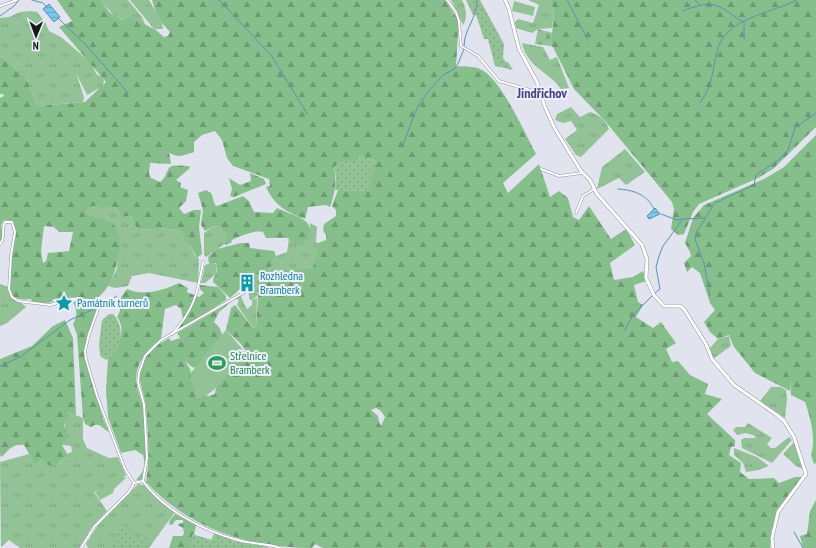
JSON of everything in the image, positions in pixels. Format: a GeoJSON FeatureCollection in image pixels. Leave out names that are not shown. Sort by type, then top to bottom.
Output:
{"type":"FeatureCollection","features":[{"type":"Feature","properties":{"kind":"street"},"geometry":{"type":"LineString","coordinates":[[0,6],[17,0]]}},
{"type":"Feature","properties":{"kind":"street"},"geometry":{"type":"LineString","coordinates":[[447,0],[456,12],[459,21],[461,46],[478,56],[499,81],[541,93]]}},
{"type":"Feature","properties":{"kind":"street"},"geometry":{"type":"LineString","coordinates":[[505,0],[509,9],[519,49],[541,93],[545,107],[555,129],[582,173],[590,180],[600,198],[642,245],[647,259],[646,278],[661,304],[668,307],[680,306],[684,309],[706,344],[712,359],[734,385],[784,421],[794,437],[806,474],[778,512],[772,538],[773,548]]}},
{"type":"Feature","properties":{"kind":"street"},"geometry":{"type":"LineString","coordinates":[[541,169],[559,176],[582,173]]}},
{"type":"Feature","properties":{"kind":"street"},"geometry":{"type":"LineString","coordinates":[[576,213],[583,196],[594,189]]}},
{"type":"Feature","properties":{"kind":"street"},"geometry":{"type":"LineString","coordinates":[[0,244],[4,236],[5,222],[12,222],[15,232],[11,255],[9,289],[10,294],[14,299],[50,305],[66,300],[91,300],[97,302],[99,306],[85,351],[86,359],[97,396],[125,469],[134,484]]}},
{"type":"Feature","properties":{"kind":"street"},"geometry":{"type":"LineString","coordinates":[[170,336],[185,317],[196,299],[203,262]]}},
{"type":"Feature","properties":{"kind":"street"},"geometry":{"type":"LineString","coordinates":[[143,481],[147,458],[145,409],[138,385],[139,373],[148,353],[156,344],[245,292]]}},
{"type":"Feature","properties":{"kind":"street"},"geometry":{"type":"LineString","coordinates":[[81,548],[95,526],[129,492],[134,484],[143,481]]}},
{"type":"Feature","properties":{"kind":"street"},"geometry":{"type":"LineString","coordinates":[[143,481],[156,496],[190,521],[235,540],[280,548]]}},
{"type":"Feature","properties":{"kind":"green space"},"geometry":{"type":"Polygon","coordinates":[[[57,0],[101,0],[109,12],[122,20],[131,17],[156,30],[164,37],[168,36],[170,32],[156,13],[152,0],[445,0],[459,21],[456,66],[478,68],[488,74],[504,94],[536,154],[503,183],[508,193],[539,164],[550,197],[559,191],[568,198],[573,217],[579,220],[589,206],[611,239],[626,229],[635,245],[610,263],[614,280],[633,277],[643,271],[646,281],[634,285],[638,302],[643,305],[636,317],[653,328],[661,322],[676,343],[666,349],[672,362],[678,361],[690,375],[708,384],[705,394],[722,399],[707,414],[735,440],[735,446],[731,447],[729,455],[741,463],[740,472],[749,479],[774,478],[779,483],[795,477],[802,477],[777,510],[771,533],[770,548],[323,548],[315,544],[312,548],[289,547],[244,540],[222,533],[201,524],[181,512],[146,482],[148,455],[147,427],[145,402],[140,383],[140,370],[144,357],[152,349],[169,338],[171,341],[180,338],[177,333],[231,302],[219,312],[214,322],[219,327],[224,339],[197,368],[192,367],[185,361],[190,369],[196,394],[209,396],[215,394],[216,388],[222,377],[246,351],[226,330],[231,308],[235,305],[253,328],[256,327],[258,296],[266,287],[262,279],[276,271],[313,267],[318,243],[326,240],[326,235],[323,230],[324,224],[336,216],[336,210],[332,206],[338,190],[369,191],[360,155],[359,161],[344,162],[334,167],[335,187],[330,207],[326,205],[308,207],[305,219],[298,217],[281,207],[269,193],[266,187],[270,186],[269,179],[233,166],[227,158],[222,140],[215,131],[202,135],[194,142],[194,152],[178,156],[169,152],[171,164],[150,163],[149,174],[151,178],[160,182],[170,167],[189,166],[190,168],[176,180],[181,183],[180,187],[188,190],[186,201],[179,208],[184,214],[194,210],[201,210],[199,227],[202,254],[197,258],[191,247],[184,241],[181,231],[165,229],[137,229],[131,216],[121,217],[116,207],[92,206],[86,211],[87,214],[109,220],[116,228],[119,235],[119,253],[115,272],[105,290],[96,301],[70,297],[43,303],[32,302],[31,299],[20,299],[15,297],[11,293],[10,289],[12,258],[16,233],[12,221],[4,220],[1,225],[3,235],[0,242],[0,98],[4,96],[3,94],[0,94],[0,56],[26,77],[36,103],[39,106],[85,102],[106,82],[59,27],[72,21],[57,0]],[[44,226],[41,251],[43,263],[46,261],[48,253],[69,251],[73,232],[59,232],[54,227],[44,226]],[[376,408],[371,410],[378,416],[381,426],[385,417],[381,411],[376,408]]]}},
{"type":"Feature","properties":{"kind":"green space"},"geometry":{"type":"Polygon","coordinates":[[[101,0],[128,0],[142,17],[145,24],[124,20],[115,16],[101,0]]]}},
{"type":"Feature","properties":{"kind":"green space"},"geometry":{"type":"Polygon","coordinates":[[[130,0],[149,0],[162,23],[163,29],[154,29],[130,0]]]}},
{"type":"Feature","properties":{"kind":"green space"},"geometry":{"type":"Polygon","coordinates":[[[451,0],[462,0],[466,16],[463,25],[451,0]]]}},
{"type":"Feature","properties":{"kind":"green space"},"geometry":{"type":"Polygon","coordinates":[[[466,0],[480,0],[504,44],[503,58],[506,62],[508,62],[513,70],[495,66],[488,39],[484,39],[476,15],[473,15],[466,0]]]}},
{"type":"Feature","properties":{"kind":"green space"},"geometry":{"type":"Polygon","coordinates":[[[528,0],[550,0],[554,11],[552,28],[538,29],[532,33],[516,28],[515,22],[518,19],[533,23],[539,5],[528,0]]]}},
{"type":"Feature","properties":{"kind":"green space"},"geometry":{"type":"Polygon","coordinates":[[[550,0],[816,0],[816,127],[773,169],[758,178],[699,204],[693,212],[684,234],[678,235],[671,229],[674,209],[672,202],[605,121],[574,89],[553,47],[551,46],[554,11],[550,0]]]}},
{"type":"Feature","properties":{"kind":"green space"},"geometry":{"type":"Polygon","coordinates":[[[514,1],[535,7],[533,16],[512,11],[514,1]]]}},
{"type":"Feature","properties":{"kind":"green space"},"geometry":{"type":"Polygon","coordinates":[[[20,12],[37,12],[45,22],[49,31],[61,37],[91,63],[97,75],[101,76],[104,80],[103,86],[87,95],[76,73],[84,97],[83,102],[39,106],[36,103],[26,77],[0,56],[0,18],[9,17],[20,12]]]}},
{"type":"Feature","properties":{"kind":"green space"},"geometry":{"type":"Polygon","coordinates":[[[538,29],[553,33],[551,46],[535,44],[538,29]]]}},
{"type":"Feature","properties":{"kind":"green space"},"geometry":{"type":"Polygon","coordinates":[[[522,43],[543,47],[550,60],[557,57],[569,88],[561,89],[551,78],[534,64],[525,51],[522,43]]]}},
{"type":"Feature","properties":{"kind":"green space"},"geometry":{"type":"Polygon","coordinates":[[[571,107],[580,117],[590,112],[599,116],[604,120],[609,129],[581,157],[576,155],[565,139],[577,130],[571,121],[563,123],[555,120],[557,114],[571,107]]]}},
{"type":"Feature","properties":{"kind":"green space"},"geometry":{"type":"Polygon","coordinates":[[[816,135],[816,463],[814,464],[811,455],[813,442],[812,429],[805,402],[791,395],[790,381],[790,391],[755,373],[734,347],[729,335],[718,339],[710,332],[704,322],[715,310],[710,303],[700,273],[692,267],[687,272],[684,263],[691,256],[685,243],[693,218],[704,205],[764,179],[784,167],[816,135]]]}},
{"type":"Feature","properties":{"kind":"green space"},"geometry":{"type":"Polygon","coordinates":[[[625,149],[645,172],[626,185],[619,178],[597,189],[602,167],[625,149]]]}},
{"type":"Feature","properties":{"kind":"green space"},"geometry":{"type":"Polygon","coordinates":[[[360,155],[376,160],[369,191],[335,190],[336,177],[334,167],[340,161],[359,161],[360,155]]]}},
{"type":"Feature","properties":{"kind":"green space"},"geometry":{"type":"Polygon","coordinates":[[[250,173],[264,179],[266,184],[234,197],[230,196],[232,189],[229,178],[240,185],[251,181],[250,173]]]}},
{"type":"Feature","properties":{"kind":"green space"},"geometry":{"type":"Polygon","coordinates":[[[206,190],[211,193],[215,205],[217,206],[243,196],[249,201],[254,212],[273,213],[277,208],[300,218],[309,225],[310,230],[308,237],[302,246],[294,244],[288,238],[266,238],[263,232],[255,232],[232,240],[231,243],[225,245],[227,237],[220,227],[214,226],[205,231],[201,225],[203,210],[198,193],[206,190]]]}},
{"type":"Feature","properties":{"kind":"green space"},"geometry":{"type":"Polygon","coordinates":[[[98,205],[116,207],[121,217],[131,216],[137,229],[165,229],[181,231],[184,241],[191,247],[195,256],[199,259],[198,283],[149,273],[132,276],[128,286],[115,288],[108,286],[117,269],[119,242],[109,220],[87,214],[86,211],[92,206],[98,205]]]}},
{"type":"Feature","properties":{"kind":"green space"},"geometry":{"type":"Polygon","coordinates":[[[310,223],[317,227],[316,242],[318,243],[313,267],[276,271],[267,276],[266,274],[276,256],[287,252],[289,238],[294,244],[310,228],[310,223]]]}},
{"type":"Feature","properties":{"kind":"green space"},"geometry":{"type":"Polygon","coordinates":[[[214,226],[220,227],[227,237],[226,243],[206,257],[204,255],[204,233],[214,226]]]}},
{"type":"Feature","properties":{"kind":"green space"},"geometry":{"type":"Polygon","coordinates":[[[241,243],[249,243],[250,248],[274,251],[276,256],[266,274],[253,274],[243,281],[243,286],[230,298],[213,282],[217,272],[217,265],[216,263],[209,263],[208,257],[217,249],[241,243]]]}},
{"type":"Feature","properties":{"kind":"green space"},"geometry":{"type":"Polygon","coordinates":[[[213,262],[217,265],[216,274],[205,283],[201,283],[205,265],[213,262]]]}},
{"type":"Feature","properties":{"kind":"green space"},"geometry":{"type":"Polygon","coordinates":[[[253,274],[261,274],[266,286],[263,292],[250,300],[248,291],[249,286],[243,286],[243,281],[253,274]]]}},
{"type":"Feature","properties":{"kind":"green space"},"geometry":{"type":"Polygon","coordinates":[[[179,283],[188,288],[187,292],[199,297],[204,293],[200,289],[200,285],[218,287],[226,296],[226,300],[175,333],[183,319],[181,309],[176,305],[165,309],[161,339],[146,353],[137,372],[137,386],[144,412],[146,454],[144,477],[142,480],[136,480],[144,469],[143,455],[135,450],[121,453],[108,417],[106,390],[108,359],[118,345],[120,339],[121,327],[117,317],[120,311],[119,300],[127,289],[140,292],[153,292],[179,283]]]}},
{"type":"Feature","properties":{"kind":"green space"},"geometry":{"type":"Polygon","coordinates":[[[0,284],[8,287],[8,291],[12,297],[26,307],[7,323],[0,326],[0,284]]]}},
{"type":"Feature","properties":{"kind":"green space"},"geometry":{"type":"Polygon","coordinates":[[[243,294],[241,297],[247,309],[252,305],[252,300],[257,298],[256,327],[253,328],[237,305],[239,300],[234,298],[243,294]]]}},
{"type":"Feature","properties":{"kind":"green space"},"geometry":{"type":"Polygon","coordinates":[[[73,302],[92,302],[99,309],[87,336],[84,356],[103,418],[109,432],[99,425],[94,425],[91,427],[85,424],[83,418],[77,335],[73,324],[76,318],[76,313],[73,302]]]}},
{"type":"Feature","properties":{"kind":"green space"},"geometry":{"type":"Polygon","coordinates":[[[109,314],[113,314],[117,319],[121,332],[119,345],[116,351],[106,360],[100,356],[99,344],[102,320],[109,314]]]}},
{"type":"Feature","properties":{"kind":"green space"},"geometry":{"type":"Polygon","coordinates":[[[65,320],[73,338],[76,415],[68,412],[64,426],[67,430],[66,439],[62,445],[68,455],[56,466],[48,465],[42,458],[36,464],[24,445],[17,445],[2,457],[0,455],[0,359],[32,346],[53,326],[65,320]]]}},
{"type":"Feature","properties":{"kind":"green space","name":"Střelnice Bramberk"},"geometry":{"type":"Polygon","coordinates":[[[226,330],[245,352],[217,387],[204,397],[196,399],[190,374],[226,330]]]}},
{"type":"Feature","properties":{"kind":"green space"},"geometry":{"type":"Polygon","coordinates":[[[729,336],[731,346],[713,359],[710,348],[718,339],[729,336]]]}},
{"type":"Feature","properties":{"kind":"green space"},"geometry":{"type":"Polygon","coordinates":[[[771,387],[780,387],[786,390],[787,399],[785,418],[760,401],[771,387]]]}},
{"type":"Feature","properties":{"kind":"green space"},"geometry":{"type":"Polygon","coordinates":[[[68,412],[83,418],[83,439],[87,448],[109,458],[118,457],[126,475],[123,478],[127,477],[114,489],[113,493],[100,500],[95,492],[100,489],[94,492],[107,511],[92,527],[79,548],[20,548],[9,540],[1,547],[0,462],[29,454],[33,460],[42,458],[59,464],[69,453],[72,452],[71,446],[62,445],[65,437],[65,420],[68,412]]]}},
{"type":"Feature","properties":{"kind":"green space"},"geometry":{"type":"Polygon","coordinates":[[[748,423],[772,438],[767,444],[771,448],[775,448],[789,437],[792,440],[772,463],[742,448],[741,440],[744,438],[755,438],[755,436],[746,433],[737,435],[733,430],[736,427],[745,427],[748,423]]]}},
{"type":"Feature","properties":{"kind":"green space"},"geometry":{"type":"Polygon","coordinates":[[[794,442],[805,470],[796,466],[783,454],[794,442]]]}},
{"type":"Feature","properties":{"kind":"green space"},"geometry":{"type":"Polygon","coordinates":[[[734,448],[757,457],[769,466],[759,470],[746,472],[743,463],[734,455],[734,448]]]}},
{"type":"Feature","properties":{"kind":"green space"},"geometry":{"type":"Polygon","coordinates":[[[138,484],[144,485],[175,512],[149,548],[88,548],[86,544],[98,525],[138,484]]]}},
{"type":"Feature","properties":{"kind":"green space"},"geometry":{"type":"Polygon","coordinates":[[[816,500],[816,548],[803,548],[800,536],[807,534],[810,511],[816,500]]]}},
{"type":"Feature","properties":{"kind":"green space"},"geometry":{"type":"Polygon","coordinates":[[[175,514],[196,525],[194,535],[211,540],[211,548],[169,548],[173,536],[182,536],[184,534],[183,528],[178,525],[183,523],[183,520],[176,520],[172,525],[169,524],[170,520],[175,514]]]}},
{"type":"Feature","properties":{"kind":"green space"},"geometry":{"type":"Polygon","coordinates":[[[124,524],[140,540],[148,534],[149,548],[112,548],[116,534],[124,524]]]}},
{"type":"Feature","properties":{"kind":"green space"},"geometry":{"type":"Polygon","coordinates":[[[215,532],[234,541],[268,548],[191,548],[192,534],[211,540],[215,532]]]}},
{"type":"Feature","properties":{"kind":"water"},"geometry":{"type":"Polygon","coordinates":[[[49,4],[60,17],[54,22],[43,9],[49,4]]]}},
{"type":"Feature","properties":{"kind":"water"},"geometry":{"type":"Polygon","coordinates":[[[655,208],[660,214],[649,219],[647,216],[655,208]]]}},
{"type":"Feature","properties":{"kind":"waterway"},"geometry":{"type":"LineString","coordinates":[[0,16],[14,6],[19,0]]}},
{"type":"Feature","properties":{"kind":"waterway"},"geometry":{"type":"LineString","coordinates":[[32,0],[43,3],[47,7]]}},
{"type":"Feature","properties":{"kind":"waterway"},"geometry":{"type":"LineString","coordinates":[[219,0],[271,55],[308,115]]}},
{"type":"Feature","properties":{"kind":"waterway"},"geometry":{"type":"LineString","coordinates":[[464,46],[466,34],[477,6],[477,0]]}},
{"type":"Feature","properties":{"kind":"waterway"},"geometry":{"type":"LineString","coordinates":[[567,0],[588,40]]}},
{"type":"Feature","properties":{"kind":"waterway"},"geometry":{"type":"LineString","coordinates":[[695,0],[700,5]]}},
{"type":"Feature","properties":{"kind":"waterway"},"geometry":{"type":"LineString","coordinates":[[700,103],[710,84],[717,51],[722,40],[730,31],[750,18],[797,0]]}},
{"type":"Feature","properties":{"kind":"waterway"},"geometry":{"type":"LineString","coordinates":[[682,11],[701,5],[713,5],[725,10],[741,21]]}},
{"type":"Feature","properties":{"kind":"waterway"},"geometry":{"type":"LineString","coordinates":[[58,18],[87,46],[128,93]]}},
{"type":"Feature","properties":{"kind":"waterway"},"geometry":{"type":"LineString","coordinates":[[744,21],[744,39]]}},
{"type":"Feature","properties":{"kind":"waterway"},"geometry":{"type":"LineString","coordinates":[[402,147],[417,108],[427,93],[443,75],[454,69],[458,64],[464,49]]}},
{"type":"Feature","properties":{"kind":"waterway"},"geometry":{"type":"LineString","coordinates":[[655,293],[660,289],[656,267],[659,256],[663,246],[683,219],[705,218],[715,203],[754,185],[756,175],[780,159],[788,150],[795,128],[816,113]]}},
{"type":"Feature","properties":{"kind":"waterway"},"geometry":{"type":"LineString","coordinates":[[618,189],[629,190],[643,196],[648,200],[654,209]]}},
{"type":"Feature","properties":{"kind":"waterway"},"geometry":{"type":"LineString","coordinates":[[661,214],[677,220],[682,219]]}},
{"type":"Feature","properties":{"kind":"waterway"},"geometry":{"type":"LineString","coordinates":[[705,219],[696,233],[695,239],[704,263],[710,296]]}},
{"type":"Feature","properties":{"kind":"waterway"},"geometry":{"type":"LineString","coordinates":[[625,330],[633,315],[653,295]]}},
{"type":"Feature","properties":{"kind":"waterway"},"geometry":{"type":"LineString","coordinates":[[100,306],[117,296]]}},
{"type":"Feature","properties":{"kind":"waterway"},"geometry":{"type":"LineString","coordinates":[[0,366],[20,357],[70,320],[98,307]]}},
{"type":"Feature","properties":{"kind":"waterway"},"geometry":{"type":"LineString","coordinates":[[794,532],[803,548]]}},
{"type":"Feature","properties":{"kind":"place","name":"Rozhledna Bramberk"},"geometry":{"type":"Point","coordinates":[247,283]}},
{"type":"Feature","properties":{"kind":"place","name":"Památník turnerů"},"geometry":{"type":"Point","coordinates":[64,303]}},
{"type":"Feature","properties":{"kind":"place","name":"Střelnice Bramberk"},"geometry":{"type":"Point","coordinates":[217,363]}},
{"type":"Feature","properties":{"kind":"district","name":"Jindřichov"},"geometry":{"type":"Point","coordinates":[542,93]}}]}
